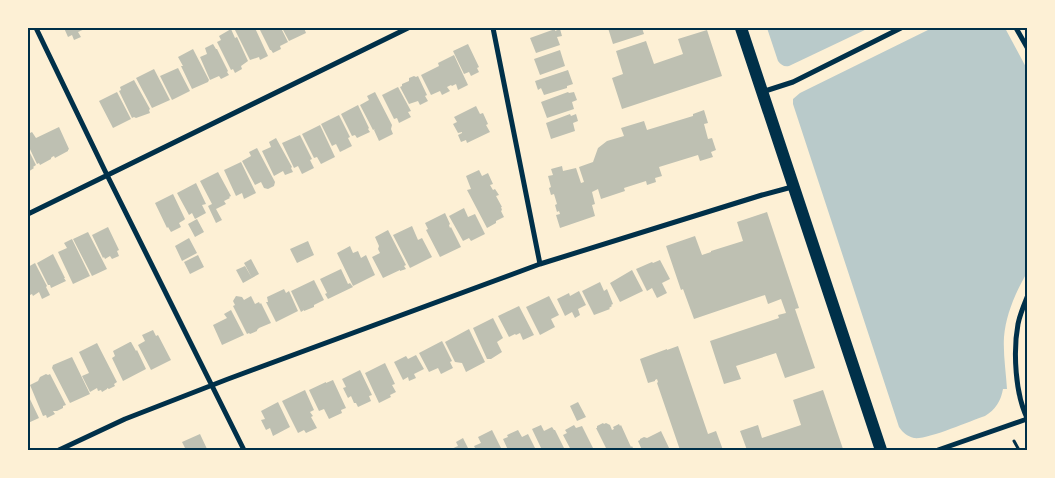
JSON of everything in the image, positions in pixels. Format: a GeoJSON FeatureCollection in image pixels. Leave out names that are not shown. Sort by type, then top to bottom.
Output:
{"type":"FeatureCollection","features":[{"type":"Feature","properties":{"kind":"main road"},"geometry":{"type":"LineString","coordinates":[[741,28],[881,450]]}},
{"type":"Feature","properties":{"kind":"street"},"geometry":{"type":"LineString","coordinates":[[36,28],[244,450]]}},
{"type":"Feature","properties":{"kind":"street"},"geometry":{"type":"LineString","coordinates":[[28,214],[408,28]]}},
{"type":"Feature","properties":{"kind":"street"},"geometry":{"type":"LineString","coordinates":[[493,28],[540,264]]}},
{"type":"Feature","properties":{"kind":"street"},"geometry":{"type":"LineString","coordinates":[[762,92],[793,82],[901,28]]}},
{"type":"Feature","properties":{"kind":"street"},"geometry":{"type":"LineString","coordinates":[[1016,28],[1028,49]]}},
{"type":"Feature","properties":{"kind":"street"},"geometry":{"type":"LineString","coordinates":[[58,450],[125,419],[212,385],[540,264],[793,186]]}},
{"type":"Feature","properties":{"kind":"street"},"geometry":{"type":"LineString","coordinates":[[938,450],[1027,419],[1020,396],[1015,350],[1020,314],[1028,295]]}},
{"type":"Feature","properties":{"kind":"path"},"geometry":{"type":"LineString","coordinates":[[1014,441],[1019,450]]}},
{"type":"Feature","properties":{"kind":"shaded area"},"geometry":{"type":"Polygon","coordinates":[[[767,28],[869,28],[787,66],[778,61],[767,28]]]}},
{"type":"Feature","properties":{"kind":"shaded area"},"geometry":{"type":"Polygon","coordinates":[[[932,28],[1005,28],[1027,69],[1028,271],[1009,311],[1005,328],[1004,356],[1007,389],[1003,389],[997,405],[985,416],[938,433],[914,438],[905,434],[899,427],[793,104],[793,99],[800,93],[932,28]]]}},
{"type":"Feature","properties":{"kind":"building"},"geometry":{"type":"Polygon","coordinates":[[[64,28],[87,28],[78,32],[81,37],[74,40],[72,35],[68,37],[64,28]]]}},
{"type":"Feature","properties":{"kind":"building"},"geometry":{"type":"Polygon","coordinates":[[[234,28],[255,28],[268,56],[260,60],[259,57],[250,60],[234,28]]]}},
{"type":"Feature","properties":{"kind":"building"},"geometry":{"type":"Polygon","coordinates":[[[259,28],[281,28],[288,42],[280,46],[281,49],[273,53],[259,28]]]}},
{"type":"Feature","properties":{"kind":"building"},"geometry":{"type":"Polygon","coordinates":[[[282,28],[304,28],[306,33],[289,41],[282,28]]]}},
{"type":"Feature","properties":{"kind":"building"},"geometry":{"type":"Polygon","coordinates":[[[608,28],[642,28],[644,34],[613,44],[608,28]]]}},
{"type":"Feature","properties":{"kind":"building"},"geometry":{"type":"Polygon","coordinates":[[[231,29],[235,38],[237,37],[248,61],[241,66],[242,69],[235,73],[233,69],[231,70],[217,42],[221,40],[219,36],[231,29]]]}},
{"type":"Feature","properties":{"kind":"building"},"geometry":{"type":"Polygon","coordinates":[[[555,29],[555,31],[560,29],[562,36],[557,37],[560,45],[536,53],[530,38],[555,29]]]}},
{"type":"Feature","properties":{"kind":"building"},"geometry":{"type":"Polygon","coordinates":[[[707,30],[722,76],[622,109],[612,78],[623,74],[616,51],[646,41],[654,64],[683,54],[678,39],[707,30]]]}},
{"type":"Feature","properties":{"kind":"building"},"geometry":{"type":"Polygon","coordinates":[[[213,44],[229,75],[221,79],[219,76],[210,80],[200,57],[207,54],[205,48],[213,44]]]}},
{"type":"Feature","properties":{"kind":"building"},"geometry":{"type":"Polygon","coordinates":[[[468,44],[479,67],[477,68],[479,72],[471,76],[469,72],[464,74],[453,51],[468,44]]]}},
{"type":"Feature","properties":{"kind":"building"},"geometry":{"type":"Polygon","coordinates":[[[193,49],[209,80],[192,89],[178,57],[193,49]]]}},
{"type":"Feature","properties":{"kind":"building"},"geometry":{"type":"Polygon","coordinates":[[[560,50],[565,66],[540,75],[534,59],[560,50]]]}},
{"type":"Feature","properties":{"kind":"building"},"geometry":{"type":"Polygon","coordinates":[[[454,55],[468,85],[458,90],[456,84],[451,85],[447,87],[450,91],[442,95],[440,91],[431,95],[421,75],[439,66],[438,63],[454,55]]]}},
{"type":"Feature","properties":{"kind":"building"},"geometry":{"type":"Polygon","coordinates":[[[178,68],[190,91],[172,100],[160,76],[178,68]]]}},
{"type":"Feature","properties":{"kind":"building"},"geometry":{"type":"Polygon","coordinates":[[[154,69],[170,100],[152,108],[136,78],[154,69]]]}},
{"type":"Feature","properties":{"kind":"building"},"geometry":{"type":"Polygon","coordinates":[[[568,70],[573,84],[567,86],[567,88],[544,95],[541,88],[538,90],[535,81],[568,70]]]}},
{"type":"Feature","properties":{"kind":"building"},"geometry":{"type":"Polygon","coordinates":[[[418,76],[427,95],[425,96],[428,101],[420,105],[418,101],[409,104],[400,87],[409,81],[409,78],[418,76]]]}},
{"type":"Feature","properties":{"kind":"building"},"geometry":{"type":"Polygon","coordinates":[[[134,80],[150,109],[150,113],[132,118],[119,91],[121,90],[120,87],[134,80]]]}},
{"type":"Feature","properties":{"kind":"building"},"geometry":{"type":"Polygon","coordinates":[[[398,87],[411,111],[408,112],[411,117],[399,123],[397,118],[394,119],[382,95],[398,87]]]}},
{"type":"Feature","properties":{"kind":"building"},"geometry":{"type":"Polygon","coordinates":[[[117,92],[131,119],[113,128],[99,101],[117,92]]]}},
{"type":"Feature","properties":{"kind":"building"},"geometry":{"type":"Polygon","coordinates":[[[375,92],[392,125],[393,134],[379,141],[375,129],[373,130],[360,105],[369,100],[367,96],[375,92]]]}},
{"type":"Feature","properties":{"kind":"building"},"geometry":{"type":"Polygon","coordinates":[[[568,92],[574,92],[577,100],[572,102],[574,109],[547,118],[541,102],[568,92]]]}},
{"type":"Feature","properties":{"kind":"building"},"geometry":{"type":"Polygon","coordinates":[[[358,105],[370,132],[357,138],[355,135],[352,136],[341,114],[358,105]]]}},
{"type":"Feature","properties":{"kind":"building"},"geometry":{"type":"Polygon","coordinates":[[[476,106],[480,114],[483,113],[490,132],[467,143],[466,140],[461,142],[458,135],[462,132],[458,133],[453,124],[457,122],[454,117],[476,106]]]}},
{"type":"Feature","properties":{"kind":"building"},"geometry":{"type":"Polygon","coordinates":[[[704,110],[708,123],[704,124],[708,139],[712,138],[716,150],[711,152],[713,157],[700,161],[698,155],[659,167],[662,176],[655,178],[656,182],[647,185],[646,181],[624,188],[625,191],[601,199],[598,189],[592,192],[595,204],[592,205],[595,216],[560,228],[556,215],[560,214],[559,211],[557,212],[554,194],[551,195],[549,188],[551,187],[548,176],[553,175],[551,169],[562,166],[563,171],[576,168],[581,183],[584,182],[579,167],[593,162],[598,148],[607,141],[624,136],[621,128],[644,121],[647,130],[693,116],[693,114],[704,110]]]}},
{"type":"Feature","properties":{"kind":"building"},"geometry":{"type":"Polygon","coordinates":[[[570,114],[571,116],[576,114],[578,121],[573,123],[575,131],[551,139],[546,123],[570,114]]]}},
{"type":"Feature","properties":{"kind":"building"},"geometry":{"type":"Polygon","coordinates":[[[339,115],[350,137],[348,138],[352,146],[340,152],[336,144],[332,146],[321,124],[339,115]]]}},
{"type":"Feature","properties":{"kind":"building"},"geometry":{"type":"Polygon","coordinates":[[[320,125],[335,157],[321,164],[317,157],[314,158],[302,134],[320,125]]]}},
{"type":"Feature","properties":{"kind":"building"},"geometry":{"type":"Polygon","coordinates":[[[59,127],[69,149],[68,151],[55,158],[54,156],[52,157],[40,165],[39,163],[37,164],[28,145],[28,134],[32,132],[36,138],[59,127]]]}},
{"type":"Feature","properties":{"kind":"building"},"geometry":{"type":"Polygon","coordinates":[[[300,135],[312,159],[310,160],[314,168],[302,174],[298,166],[294,168],[282,143],[300,135]]]}},
{"type":"Feature","properties":{"kind":"building"},"geometry":{"type":"Polygon","coordinates":[[[276,138],[292,167],[293,172],[285,175],[283,171],[274,176],[262,151],[271,147],[269,142],[276,138]]]}},
{"type":"Feature","properties":{"kind":"building"},"geometry":{"type":"Polygon","coordinates":[[[257,148],[275,182],[274,186],[268,189],[264,188],[261,182],[255,185],[242,161],[251,156],[249,152],[257,148]]]}},
{"type":"Feature","properties":{"kind":"building"},"geometry":{"type":"Polygon","coordinates":[[[28,149],[36,165],[28,172],[28,149]]]}},
{"type":"Feature","properties":{"kind":"building"},"geometry":{"type":"Polygon","coordinates":[[[241,162],[256,193],[244,199],[242,193],[236,196],[224,170],[241,162]]]}},
{"type":"Feature","properties":{"kind":"building"},"geometry":{"type":"Polygon","coordinates":[[[479,170],[482,176],[488,173],[493,184],[490,185],[499,195],[496,196],[502,207],[501,211],[504,217],[487,228],[467,190],[471,189],[466,176],[479,170]]]}},
{"type":"Feature","properties":{"kind":"building"},"geometry":{"type":"Polygon","coordinates":[[[218,172],[231,196],[224,201],[226,204],[216,209],[222,220],[216,223],[208,206],[212,204],[200,181],[218,172]]]}},
{"type":"Feature","properties":{"kind":"building"},"geometry":{"type":"Polygon","coordinates":[[[196,183],[206,204],[202,205],[206,213],[195,219],[192,213],[189,215],[177,193],[196,183]]]}},
{"type":"Feature","properties":{"kind":"building"},"geometry":{"type":"Polygon","coordinates":[[[173,194],[185,219],[179,223],[181,227],[171,232],[167,228],[155,203],[173,194]]]}},
{"type":"Feature","properties":{"kind":"building"},"geometry":{"type":"Polygon","coordinates":[[[464,208],[468,217],[475,214],[485,234],[471,241],[469,238],[463,241],[449,216],[464,208]]]}},
{"type":"Feature","properties":{"kind":"building"},"geometry":{"type":"Polygon","coordinates":[[[767,212],[799,308],[795,309],[815,368],[785,378],[776,353],[736,366],[741,379],[724,384],[710,341],[779,318],[778,315],[786,313],[781,299],[768,304],[765,295],[694,319],[683,289],[681,290],[666,246],[695,236],[702,255],[711,252],[743,241],[737,222],[767,212]]]}},
{"type":"Feature","properties":{"kind":"building"},"geometry":{"type":"Polygon","coordinates":[[[445,213],[450,228],[461,247],[440,257],[426,230],[428,229],[425,223],[445,213]]]}},
{"type":"Feature","properties":{"kind":"building"},"geometry":{"type":"Polygon","coordinates":[[[197,219],[204,232],[195,237],[188,224],[197,219]]]}},
{"type":"Feature","properties":{"kind":"building"},"geometry":{"type":"Polygon","coordinates":[[[412,226],[418,240],[422,238],[432,257],[410,268],[393,235],[412,226]]]}},
{"type":"Feature","properties":{"kind":"building"},"geometry":{"type":"Polygon","coordinates":[[[108,227],[119,250],[117,251],[119,256],[112,259],[110,256],[105,259],[103,258],[92,235],[108,227]]]}},
{"type":"Feature","properties":{"kind":"building"},"geometry":{"type":"Polygon","coordinates":[[[388,230],[406,265],[404,266],[406,269],[383,278],[372,257],[380,253],[375,237],[388,230]]]}},
{"type":"Feature","properties":{"kind":"building"},"geometry":{"type":"Polygon","coordinates":[[[88,232],[107,269],[92,276],[73,239],[88,232]]]}},
{"type":"Feature","properties":{"kind":"building"},"geometry":{"type":"Polygon","coordinates":[[[189,238],[197,253],[182,261],[175,246],[189,238]]]}},
{"type":"Feature","properties":{"kind":"building"},"geometry":{"type":"Polygon","coordinates":[[[72,239],[90,276],[73,284],[58,252],[67,248],[64,243],[72,239]]]}},
{"type":"Feature","properties":{"kind":"building"},"geometry":{"type":"Polygon","coordinates":[[[308,241],[314,255],[297,263],[290,249],[308,241]]]}},
{"type":"Feature","properties":{"kind":"building"},"geometry":{"type":"Polygon","coordinates":[[[350,246],[353,253],[358,251],[361,258],[366,255],[375,275],[353,286],[337,253],[350,246]]]}},
{"type":"Feature","properties":{"kind":"building"},"geometry":{"type":"Polygon","coordinates":[[[53,254],[66,281],[51,288],[37,263],[53,254]]]}},
{"type":"Feature","properties":{"kind":"building"},"geometry":{"type":"Polygon","coordinates":[[[198,255],[204,267],[190,274],[184,262],[198,255]]]}},
{"type":"Feature","properties":{"kind":"building"},"geometry":{"type":"Polygon","coordinates":[[[251,259],[259,274],[252,278],[244,263],[251,259]]]}},
{"type":"Feature","properties":{"kind":"building"},"geometry":{"type":"Polygon","coordinates":[[[660,260],[670,279],[662,283],[667,293],[657,298],[652,288],[647,291],[636,269],[660,260]]]}},
{"type":"Feature","properties":{"kind":"building"},"geometry":{"type":"Polygon","coordinates":[[[35,263],[50,295],[42,299],[39,292],[33,296],[28,291],[28,267],[35,263]]]}},
{"type":"Feature","properties":{"kind":"building"},"geometry":{"type":"Polygon","coordinates":[[[245,266],[252,278],[243,283],[236,270],[245,266]]]}},
{"type":"Feature","properties":{"kind":"building"},"geometry":{"type":"Polygon","coordinates":[[[341,269],[348,284],[350,283],[353,287],[328,299],[320,279],[341,269]]]}},
{"type":"Feature","properties":{"kind":"building"},"geometry":{"type":"Polygon","coordinates":[[[632,270],[643,291],[620,302],[610,283],[632,270]]]}},
{"type":"Feature","properties":{"kind":"building"},"geometry":{"type":"Polygon","coordinates":[[[314,280],[324,300],[314,305],[314,307],[301,312],[291,291],[314,280]]]}},
{"type":"Feature","properties":{"kind":"building"},"geometry":{"type":"Polygon","coordinates":[[[600,282],[604,291],[607,289],[613,304],[610,309],[594,315],[582,291],[600,282]]]}},
{"type":"Feature","properties":{"kind":"building"},"geometry":{"type":"Polygon","coordinates":[[[284,289],[286,293],[289,291],[298,311],[276,322],[266,302],[268,302],[267,297],[284,289]]]}},
{"type":"Feature","properties":{"kind":"building"},"geometry":{"type":"Polygon","coordinates":[[[579,291],[586,305],[578,309],[580,315],[575,318],[572,312],[565,316],[557,299],[569,293],[570,296],[579,291]]]}},
{"type":"Feature","properties":{"kind":"building"},"geometry":{"type":"Polygon","coordinates":[[[236,296],[242,297],[244,300],[251,296],[255,304],[261,303],[271,323],[247,334],[233,306],[235,305],[233,301],[236,296]]]}},
{"type":"Feature","properties":{"kind":"building"},"geometry":{"type":"Polygon","coordinates":[[[549,296],[559,315],[551,319],[555,327],[540,335],[526,307],[549,296]]]}},
{"type":"Feature","properties":{"kind":"building"},"geometry":{"type":"Polygon","coordinates":[[[519,306],[534,335],[523,340],[520,333],[509,337],[498,316],[519,306]]]}},
{"type":"Feature","properties":{"kind":"building"},"geometry":{"type":"Polygon","coordinates":[[[231,310],[244,335],[222,345],[213,325],[227,318],[224,314],[231,310]]]}},
{"type":"Feature","properties":{"kind":"building"},"geometry":{"type":"Polygon","coordinates":[[[493,318],[503,338],[497,342],[502,352],[491,359],[487,359],[473,328],[493,318]]]}},
{"type":"Feature","properties":{"kind":"building"},"geometry":{"type":"Polygon","coordinates":[[[469,329],[485,362],[466,372],[462,363],[455,362],[445,342],[469,329]]]}},
{"type":"Feature","properties":{"kind":"building"},"geometry":{"type":"Polygon","coordinates":[[[153,330],[156,336],[158,335],[171,360],[151,370],[138,345],[145,341],[142,335],[153,330]]]}},
{"type":"Feature","properties":{"kind":"building"},"geometry":{"type":"Polygon","coordinates":[[[442,341],[452,361],[450,362],[453,368],[441,374],[438,368],[429,372],[419,353],[442,341]]]}},
{"type":"Feature","properties":{"kind":"building"},"geometry":{"type":"Polygon","coordinates":[[[130,342],[137,350],[146,369],[123,381],[112,358],[115,356],[113,351],[130,342]]]}},
{"type":"Feature","properties":{"kind":"building"},"geometry":{"type":"Polygon","coordinates":[[[97,343],[117,382],[114,384],[115,386],[107,388],[102,392],[101,390],[98,391],[97,388],[90,392],[82,376],[89,373],[79,352],[97,343]]]}},
{"type":"Feature","properties":{"kind":"building"},"geometry":{"type":"Polygon","coordinates":[[[678,346],[708,434],[716,431],[723,450],[680,450],[657,379],[648,383],[640,359],[678,346]]]}},
{"type":"Feature","properties":{"kind":"building"},"geometry":{"type":"Polygon","coordinates":[[[416,355],[424,369],[414,374],[416,378],[409,381],[408,377],[403,380],[394,362],[406,356],[408,359],[416,355]]]}},
{"type":"Feature","properties":{"kind":"building"},"geometry":{"type":"Polygon","coordinates":[[[72,357],[90,394],[70,403],[52,368],[53,365],[72,357]]]}},
{"type":"Feature","properties":{"kind":"building"},"geometry":{"type":"Polygon","coordinates":[[[385,363],[395,384],[392,385],[396,392],[379,403],[365,373],[385,363]]]}},
{"type":"Feature","properties":{"kind":"building"},"geometry":{"type":"Polygon","coordinates":[[[360,370],[372,395],[369,396],[371,401],[358,407],[351,396],[348,398],[343,388],[346,387],[342,379],[360,370]]]}},
{"type":"Feature","properties":{"kind":"building"},"geometry":{"type":"Polygon","coordinates":[[[46,374],[50,374],[66,405],[57,411],[53,411],[55,414],[47,418],[46,415],[43,416],[30,385],[46,374]]]}},
{"type":"Feature","properties":{"kind":"building"},"geometry":{"type":"Polygon","coordinates":[[[333,380],[346,408],[341,410],[342,413],[329,419],[324,409],[319,411],[309,390],[333,380]]]}},
{"type":"Feature","properties":{"kind":"building"},"geometry":{"type":"Polygon","coordinates":[[[305,390],[314,410],[310,412],[317,428],[306,433],[304,430],[298,433],[282,401],[305,390]]]}},
{"type":"Feature","properties":{"kind":"building"},"geometry":{"type":"Polygon","coordinates":[[[823,390],[843,449],[747,450],[740,431],[758,425],[762,438],[801,425],[793,400],[823,390]]]}},
{"type":"Feature","properties":{"kind":"building"},"geometry":{"type":"Polygon","coordinates":[[[28,395],[39,418],[28,423],[28,395]]]}},
{"type":"Feature","properties":{"kind":"building"},"geometry":{"type":"Polygon","coordinates":[[[278,402],[290,427],[273,436],[270,428],[266,430],[261,420],[265,419],[261,411],[278,402]]]}},
{"type":"Feature","properties":{"kind":"building"},"geometry":{"type":"Polygon","coordinates":[[[578,402],[586,417],[577,421],[570,406],[578,402]]]}},
{"type":"Feature","properties":{"kind":"building"},"geometry":{"type":"Polygon","coordinates":[[[603,423],[610,425],[612,430],[614,429],[613,427],[621,425],[634,450],[607,450],[596,428],[603,423]]]}},
{"type":"Feature","properties":{"kind":"building"},"geometry":{"type":"Polygon","coordinates":[[[541,425],[544,431],[552,427],[555,430],[565,450],[542,450],[532,429],[541,425]]]}},
{"type":"Feature","properties":{"kind":"building"},"geometry":{"type":"Polygon","coordinates":[[[574,425],[576,428],[582,426],[594,450],[571,450],[563,435],[567,433],[565,430],[574,425]]]}},
{"type":"Feature","properties":{"kind":"building"},"geometry":{"type":"Polygon","coordinates":[[[492,430],[502,450],[476,450],[474,446],[481,443],[478,437],[492,430]]]}},
{"type":"Feature","properties":{"kind":"building"},"geometry":{"type":"Polygon","coordinates":[[[518,430],[522,437],[528,434],[536,450],[508,450],[503,439],[518,430]]]}},
{"type":"Feature","properties":{"kind":"building"},"geometry":{"type":"Polygon","coordinates":[[[661,431],[670,450],[642,450],[638,441],[640,439],[647,438],[661,431]]]}},
{"type":"Feature","properties":{"kind":"building"},"geometry":{"type":"Polygon","coordinates":[[[200,434],[207,449],[210,450],[186,450],[182,442],[200,434]]]}},
{"type":"Feature","properties":{"kind":"building"},"geometry":{"type":"Polygon","coordinates":[[[463,438],[469,450],[449,450],[458,446],[456,442],[463,438]]]}}]}
